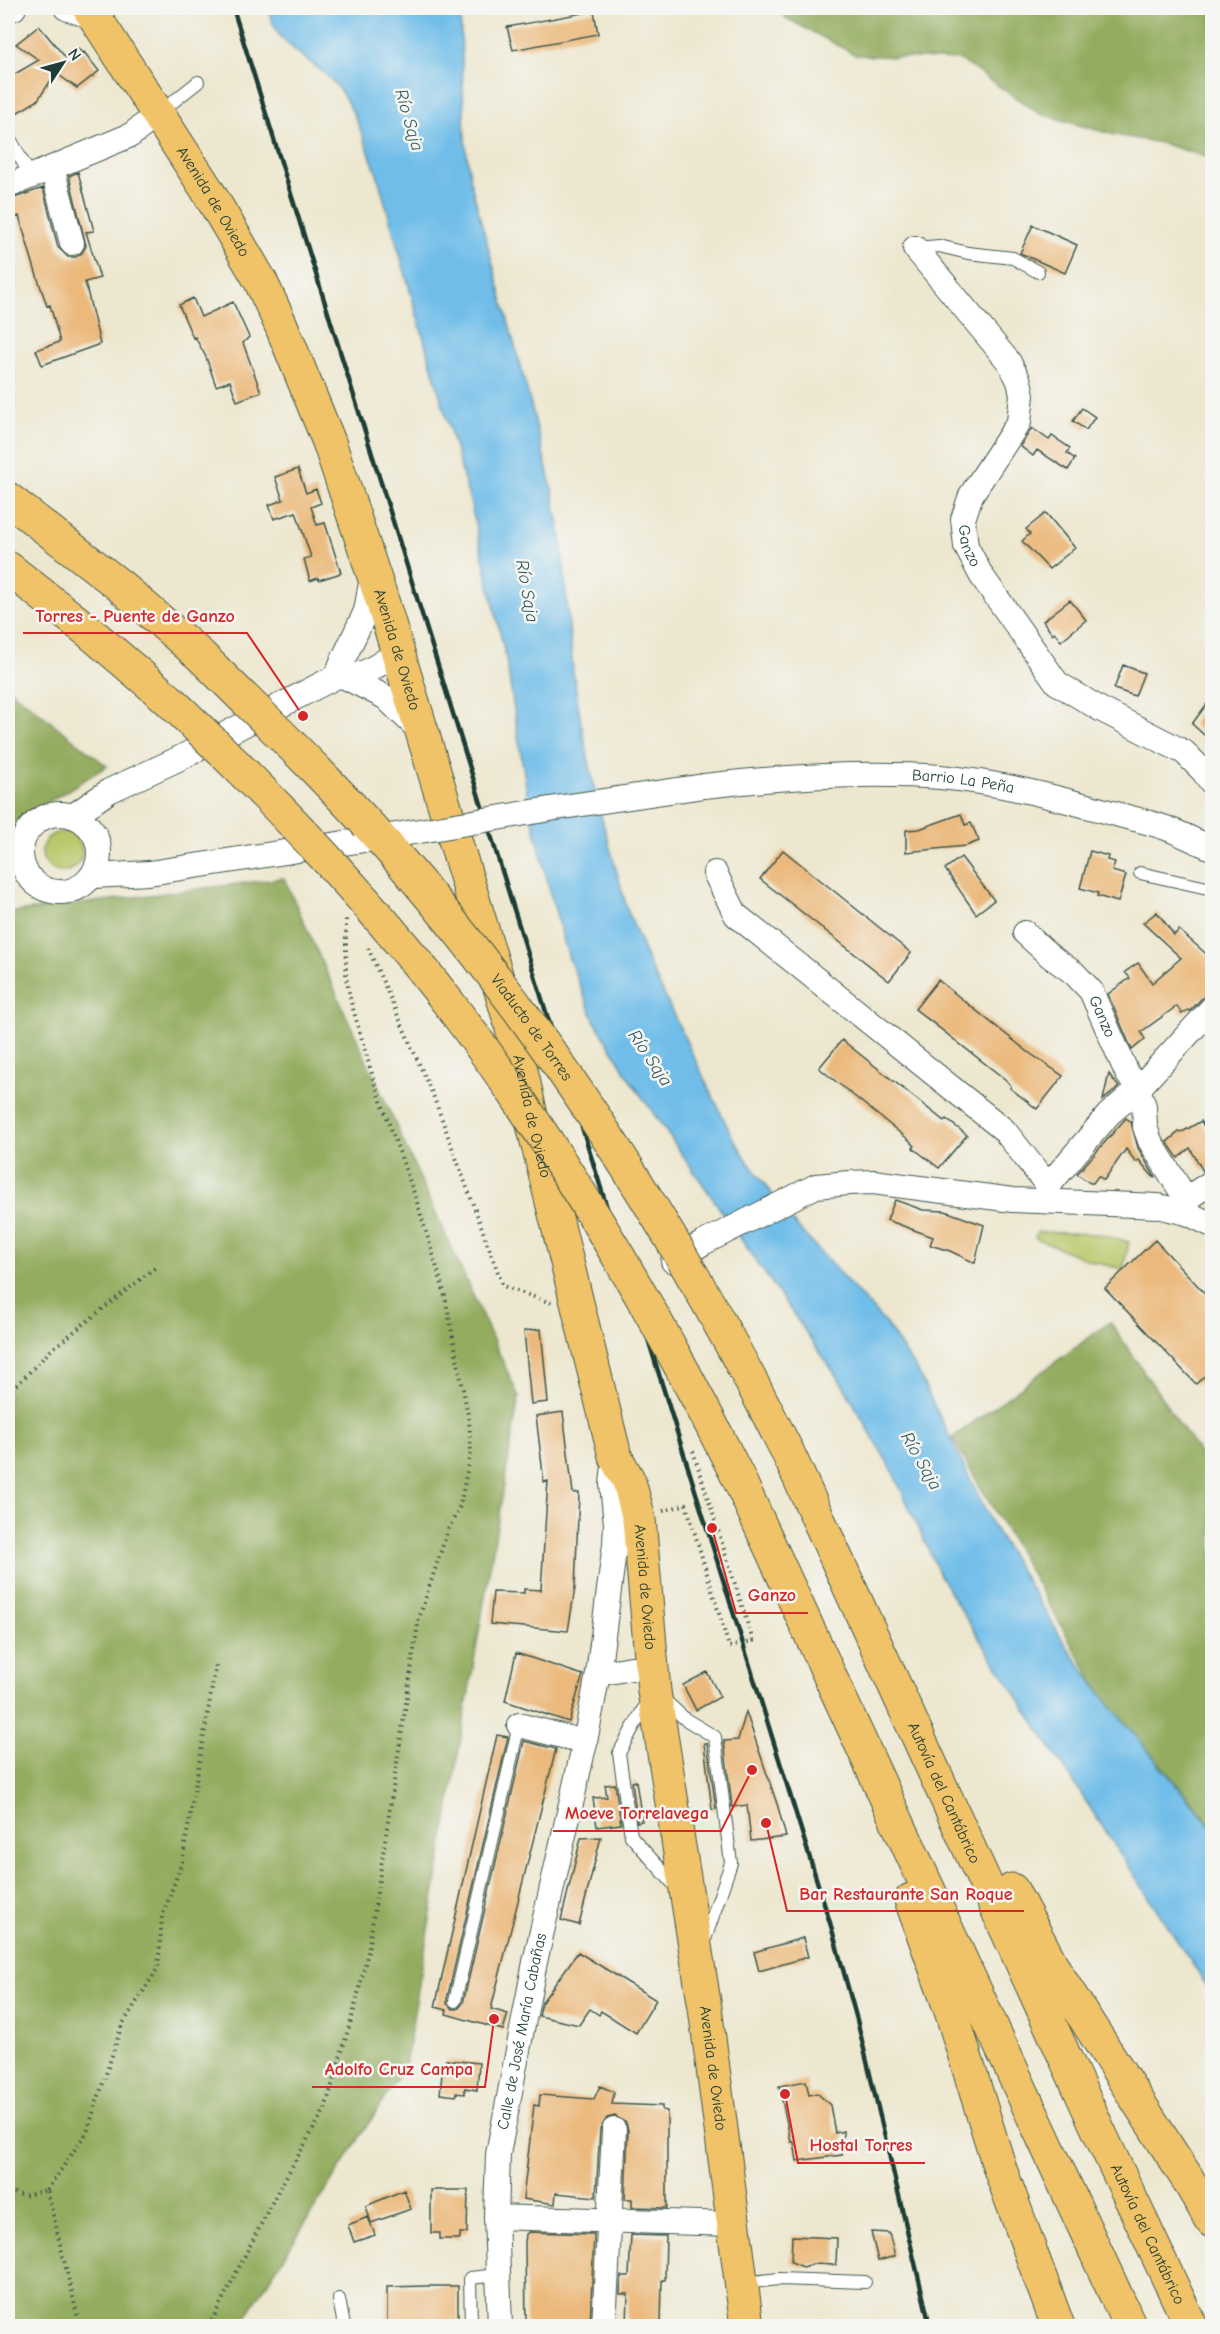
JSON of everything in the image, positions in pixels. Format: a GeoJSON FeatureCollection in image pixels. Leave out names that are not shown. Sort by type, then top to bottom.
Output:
{"type":"FeatureCollection","features":[{"type":"Feature","properties":{"kind":"highway","name":"Avenida de Oviedo"},"geometry":{"type":"LineString","coordinates":[[96,11],[236,239],[260,280],[281,324],[329,442],[373,572],[511,1024],[533,1125],[615,1456],[628,1481],[639,1519],[652,1679],[697,1961],[747,2326]]}},
{"type":"Feature","properties":{"kind":"highway","name":"Viaducto de Torres"},"geometry":{"type":"LineString","coordinates":[[8,499],[119,585],[201,656],[282,736],[402,863],[482,959],[530,1022],[604,1131],[671,1237],[737,1354],[788,1453]]}},
{"type":"Feature","properties":{"kind":"highway"},"geometry":{"type":"LineString","coordinates":[[8,568],[87,630],[168,699],[330,863],[420,967],[496,1066],[559,1159],[620,1257],[691,1383],[740,1481],[1130,2326]]}},
{"type":"Feature","properties":{"kind":"highway"},"geometry":{"type":"LineString","coordinates":[[788,1453],[866,1596],[1038,1941],[1077,2008],[1132,2091],[1212,2221]]}},
{"type":"Feature","properties":{"kind":"highway","name":"Autovía del Cantábrico"},"geometry":{"type":"LineString","coordinates":[[788,1453],[1103,2140],[1191,2326]]}},
{"type":"Feature","properties":{"kind":"highway"},"geometry":{"type":"LineString","coordinates":[[740,1481],[914,1908],[951,2011],[1000,2169],[1058,2326]]}},
{"type":"Feature","properties":{"kind":"street"},"geometry":{"type":"LineString","coordinates":[[8,10],[14,8]]}},
{"type":"Feature","properties":{"kind":"street"},"geometry":{"type":"LineString","coordinates":[[66,8],[96,11]]}},
{"type":"Feature","properties":{"kind":"street"},"geometry":{"type":"LineString","coordinates":[[8,186],[131,135],[158,114]]}},
{"type":"Feature","properties":{"kind":"street"},"geometry":{"type":"LineString","coordinates":[[42,172],[72,243]]}},
{"type":"Feature","properties":{"kind":"street","name":"Ganzo"},"geometry":{"type":"LineString","coordinates":[[915,248],[1009,362],[1019,381],[1022,395],[1019,422],[971,495],[963,519],[966,546],[981,575],[1058,683],[1100,710],[1184,752],[1212,783]]}},
{"type":"Feature","properties":{"kind":"street"},"geometry":{"type":"LineString","coordinates":[[341,672],[366,611],[373,572]]}},
{"type":"Feature","properties":{"kind":"street"},"geometry":{"type":"LineString","coordinates":[[73,816],[109,791],[176,760],[369,656],[398,652]]}},
{"type":"Feature","properties":{"kind":"street"},"geometry":{"type":"LineString","coordinates":[[341,672],[385,697],[424,735]]}},
{"type":"Feature","properties":{"kind":"street","name":"Barrio La Peña"},"geometry":{"type":"LineString","coordinates":[[93,876],[149,873],[556,808],[770,778],[899,775],[957,779],[1004,786],[1066,800],[1165,828],[1212,848]]}},
{"type":"Feature","properties":{"kind":"street"},"geometry":{"type":"LineString","coordinates":[[60,814],[73,816],[84,821],[98,841],[100,853],[98,865],[93,876],[85,885],[62,893],[50,892],[16,870],[21,856],[22,843],[27,831],[47,816],[60,814]]}},
{"type":"Feature","properties":{"kind":"street"},"geometry":{"type":"LineString","coordinates":[[715,873],[736,915],[1004,1130],[1047,1194]]}},
{"type":"Feature","properties":{"kind":"street","name":"Ganzo"},"geometry":{"type":"LineString","coordinates":[[1024,933],[1074,973],[1091,991],[1127,1073],[1138,1089],[1144,1106],[1145,1127],[1150,1141],[1187,1206]]}},
{"type":"Feature","properties":{"kind":"street"},"geometry":{"type":"LineString","coordinates":[[1047,1194],[1109,1114],[1138,1089],[1212,1008]]}},
{"type":"Feature","properties":{"kind":"street"},"geometry":{"type":"LineString","coordinates":[[673,1261],[703,1243],[816,1186],[873,1182],[988,1198],[1047,1194],[1158,1206],[1187,1206],[1212,1225]]}},
{"type":"Feature","properties":{"kind":"street"},"geometry":{"type":"LineString","coordinates":[[1187,1206],[1212,1182]]}},
{"type":"Feature","properties":{"kind":"street","name":"Calle de José María Cabañas"},"geometry":{"type":"LineString","coordinates":[[500,2326],[496,2217],[498,2154],[534,1962],[585,1742],[598,1674],[615,1544],[616,1524],[612,1484],[615,1456]]}},
{"type":"Feature","properties":{"kind":"street"},"geometry":{"type":"LineString","coordinates":[[598,1674],[631,1668],[652,1679]]}},
{"type":"Feature","properties":{"kind":"street"},"geometry":{"type":"LineString","coordinates":[[519,1725],[585,1742]]}},
{"type":"Feature","properties":{"kind":"street"},"geometry":{"type":"LineString","coordinates":[[604,2326],[614,2130]]}},
{"type":"Feature","properties":{"kind":"street"},"geometry":{"type":"LineString","coordinates":[[496,2217],[734,2224]]}},
{"type":"Feature","properties":{"kind":"lane"},"geometry":{"type":"LineString","coordinates":[[158,114],[198,82]]}},
{"type":"Feature","properties":{"kind":"lane"},"geometry":{"type":"LineString","coordinates":[[8,135],[42,172]]}},
{"type":"Feature","properties":{"kind":"lane"},"geometry":{"type":"LineString","coordinates":[[915,248],[939,246],[968,253],[1012,258],[1038,272]]}},
{"type":"Feature","properties":{"kind":"lane"},"geometry":{"type":"LineString","coordinates":[[1140,873],[1212,889]]}},
{"type":"Feature","properties":{"kind":"lane"},"geometry":{"type":"LineString","coordinates":[[687,1899],[631,1836],[619,1753],[652,1679],[685,1719],[716,1737],[731,1863],[697,1961]]}},
{"type":"Feature","properties":{"kind":"lane"},"geometry":{"type":"LineString","coordinates":[[455,2001],[519,1725]]}},
{"type":"Feature","properties":{"kind":"lane"},"geometry":{"type":"LineString","coordinates":[[471,2326],[470,2278],[498,2275]]}},
{"type":"Feature","properties":{"kind":"lane"},"geometry":{"type":"LineString","coordinates":[[741,2283],[779,2279],[866,2282]]}},
{"type":"Feature","properties":{"kind":"lane"},"geometry":{"type":"LineString","coordinates":[[339,2299],[344,2326]]}},
{"type":"Feature","properties":{"kind":"path"},"geometry":{"type":"LineString","coordinates":[[209,2326],[279,2189],[325,2109],[354,2010],[368,1952],[419,1618],[445,1540],[460,1506],[471,1451],[469,1420],[444,1291],[416,1199],[374,1081],[351,1002],[346,977],[345,926],[347,915]]}},
{"type":"Feature","properties":{"kind":"path"},"geometry":{"type":"LineString","coordinates":[[366,943],[433,1095],[503,1286],[537,1298]]}},
{"type":"Feature","properties":{"kind":"path"},"geometry":{"type":"LineString","coordinates":[[8,1394],[52,1349],[156,1267]]}},
{"type":"Feature","properties":{"kind":"path"},"geometry":{"type":"LineString","coordinates":[[686,1504],[729,1647],[753,1641],[691,1444]]}},
{"type":"Feature","properties":{"kind":"path"},"geometry":{"type":"LineString","coordinates":[[8,2191],[24,2196],[47,2190],[87,2132],[122,2025],[158,1968],[162,1917],[182,1862],[216,1665]]}},
{"type":"Feature","properties":{"kind":"path"},"geometry":{"type":"LineString","coordinates":[[47,2190],[80,2326]]}},
{"type":"Feature","properties":{"kind":"green space"},"geometry":{"type":"Polygon","coordinates":[[[797,8],[1212,8],[1212,159],[1161,143],[1115,135],[1040,114],[960,60],[856,55],[784,17],[797,8]]]}},
{"type":"Feature","properties":{"kind":"green space"},"geometry":{"type":"Polygon","coordinates":[[[8,688],[107,766],[8,827],[8,688]]]}},
{"type":"Feature","properties":{"kind":"green space"},"geometry":{"type":"Polygon","coordinates":[[[62,832],[76,838],[82,852],[76,866],[62,872],[48,866],[42,852],[48,838],[62,832]]]}},
{"type":"Feature","properties":{"kind":"green space"},"geometry":{"type":"Polygon","coordinates":[[[284,878],[519,1397],[405,2066],[240,2326],[8,2326],[8,913],[284,878]]]}},
{"type":"Feature","properties":{"kind":"green space"},"geometry":{"type":"Polygon","coordinates":[[[1037,1232],[1100,1234],[1129,1242],[1123,1269],[1093,1262],[1035,1238],[1037,1232]]]}},
{"type":"Feature","properties":{"kind":"green space"},"geometry":{"type":"Polygon","coordinates":[[[1110,1322],[1212,1472],[1212,1826],[1101,1694],[952,1438],[1110,1322]]]}},
{"type":"Feature","properties":{"kind":"water","name":"Río Saja"},"geometry":{"type":"Polygon","coordinates":[[[267,8],[460,8],[465,140],[471,184],[553,493],[561,538],[573,671],[581,723],[598,805],[628,912],[651,968],[732,1136],[749,1163],[791,1220],[886,1324],[918,1372],[994,1528],[1065,1644],[1101,1694],[1212,1828],[1212,1994],[955,1601],[940,1575],[892,1470],[844,1387],[631,1081],[594,1020],[569,959],[551,896],[529,805],[506,659],[470,501],[377,174],[356,119],[339,89],[326,74],[281,37],[267,8]]]}},
{"type":"Feature","properties":{"kind":"building"},"geometry":{"type":"Polygon","coordinates":[[[594,11],[598,34],[513,50],[507,27],[594,11]]]}},
{"type":"Feature","properties":{"kind":"building"},"geometry":{"type":"Polygon","coordinates":[[[39,26],[66,58],[78,48],[99,71],[77,88],[56,73],[37,101],[8,118],[8,78],[39,60],[16,44],[39,26]]]}},
{"type":"Feature","properties":{"kind":"building"},"geometry":{"type":"Polygon","coordinates":[[[78,172],[94,231],[86,232],[100,278],[85,282],[100,344],[42,365],[36,350],[60,342],[50,305],[47,306],[19,216],[8,221],[8,200],[43,188],[58,247],[68,257],[76,257],[86,246],[69,176],[78,172]]]}},
{"type":"Feature","properties":{"kind":"building"},"geometry":{"type":"Polygon","coordinates":[[[1033,225],[1077,245],[1065,273],[1020,253],[1033,225]]]}},
{"type":"Feature","properties":{"kind":"building"},"geometry":{"type":"Polygon","coordinates":[[[193,298],[201,317],[233,302],[249,337],[243,343],[261,392],[237,401],[230,381],[216,386],[206,357],[195,337],[193,338],[179,305],[193,298]]]}},
{"type":"Feature","properties":{"kind":"building"},"geometry":{"type":"Polygon","coordinates":[[[1082,408],[1095,417],[1086,430],[1073,421],[1082,408]]]}},
{"type":"Feature","properties":{"kind":"building"},"geometry":{"type":"Polygon","coordinates":[[[1032,428],[1049,440],[1052,436],[1070,448],[1067,453],[1075,459],[1068,470],[1037,450],[1033,456],[1020,446],[1032,428]]]}},
{"type":"Feature","properties":{"kind":"building"},"geometry":{"type":"Polygon","coordinates":[[[298,469],[306,493],[316,489],[321,503],[311,507],[317,525],[325,523],[341,573],[319,580],[318,578],[310,581],[304,559],[311,557],[296,512],[274,519],[269,505],[283,500],[275,477],[298,469]]]}},
{"type":"Feature","properties":{"kind":"building"},"geometry":{"type":"Polygon","coordinates":[[[1046,513],[1075,548],[1049,569],[1022,541],[1030,534],[1026,529],[1046,513]]]}},
{"type":"Feature","properties":{"kind":"building"},"geometry":{"type":"Polygon","coordinates":[[[1070,600],[1086,620],[1061,641],[1054,632],[1052,634],[1043,621],[1070,600]]]}},
{"type":"Feature","properties":{"kind":"building"},"geometry":{"type":"Polygon","coordinates":[[[1123,665],[1144,673],[1135,696],[1114,689],[1123,665]]]}},
{"type":"Feature","properties":{"kind":"building"},"geometry":{"type":"Polygon","coordinates":[[[1212,697],[1212,742],[1192,724],[1212,697]]]}},
{"type":"Feature","properties":{"kind":"building"},"geometry":{"type":"Polygon","coordinates":[[[961,814],[965,825],[971,823],[979,841],[966,846],[906,852],[906,830],[919,829],[961,814]]]}},
{"type":"Feature","properties":{"kind":"building"},"geometry":{"type":"Polygon","coordinates":[[[783,850],[911,953],[889,981],[760,879],[783,850]]]}},
{"type":"Feature","properties":{"kind":"building"},"geometry":{"type":"Polygon","coordinates":[[[1090,851],[1108,856],[1107,860],[1115,862],[1112,871],[1126,875],[1118,902],[1080,888],[1090,851]]]}},
{"type":"Feature","properties":{"kind":"building"},"geometry":{"type":"Polygon","coordinates":[[[961,857],[994,900],[976,914],[945,869],[961,857]]]}},
{"type":"Feature","properties":{"kind":"building"},"geometry":{"type":"Polygon","coordinates":[[[1157,912],[1174,935],[1179,930],[1212,959],[1212,994],[1202,998],[1190,1011],[1182,1014],[1177,1006],[1141,1032],[1145,1039],[1132,1050],[1108,994],[1130,978],[1125,972],[1138,963],[1152,983],[1181,958],[1143,923],[1157,912]]]}},
{"type":"Feature","properties":{"kind":"building"},"geometry":{"type":"Polygon","coordinates":[[[938,980],[1028,1052],[1063,1076],[1037,1109],[1010,1088],[1006,1080],[915,1009],[938,980]]]}},
{"type":"Feature","properties":{"kind":"building"},"geometry":{"type":"Polygon","coordinates":[[[842,1040],[944,1121],[946,1119],[967,1135],[939,1168],[913,1148],[915,1146],[909,1140],[819,1068],[842,1040]]]}},
{"type":"Feature","properties":{"kind":"building"},"geometry":{"type":"Polygon","coordinates":[[[1109,1074],[1119,1087],[1103,1100],[1107,1082],[1109,1074]]]}},
{"type":"Feature","properties":{"kind":"building"},"geometry":{"type":"Polygon","coordinates":[[[1126,1118],[1131,1122],[1138,1148],[1155,1177],[1139,1160],[1136,1162],[1126,1149],[1104,1180],[1098,1176],[1093,1183],[1090,1183],[1077,1174],[1126,1118]]]}},
{"type":"Feature","properties":{"kind":"building"},"geometry":{"type":"Polygon","coordinates":[[[1201,1121],[1212,1140],[1212,1168],[1203,1171],[1190,1148],[1178,1158],[1167,1142],[1179,1132],[1201,1121]]]}},
{"type":"Feature","properties":{"kind":"building"},"geometry":{"type":"Polygon","coordinates":[[[895,1200],[923,1210],[945,1211],[984,1225],[975,1263],[950,1251],[930,1245],[933,1237],[887,1220],[895,1200]]]}},
{"type":"Feature","properties":{"kind":"building"},"geometry":{"type":"Polygon","coordinates":[[[1155,1240],[1212,1301],[1212,1369],[1196,1384],[1105,1288],[1155,1240]]]}},
{"type":"Feature","properties":{"kind":"building"},"geometry":{"type":"Polygon","coordinates":[[[541,1329],[548,1402],[531,1404],[524,1331],[541,1329]]]}},
{"type":"Feature","properties":{"kind":"building"},"geometry":{"type":"Polygon","coordinates":[[[563,1412],[573,1493],[579,1493],[575,1588],[568,1631],[490,1624],[493,1592],[524,1593],[524,1589],[541,1590],[548,1481],[544,1482],[536,1416],[563,1412]]]}},
{"type":"Feature","properties":{"kind":"building"},"geometry":{"type":"Polygon","coordinates":[[[516,1653],[583,1675],[569,1722],[505,1701],[516,1653]]]}},
{"type":"Feature","properties":{"kind":"building"},"geometry":{"type":"Polygon","coordinates":[[[707,1672],[720,1697],[696,1710],[683,1685],[707,1672]]]}},
{"type":"Feature","properties":{"kind":"building"},"geometry":{"type":"Polygon","coordinates":[[[746,1712],[786,1837],[751,1841],[747,1805],[732,1807],[724,1741],[738,1740],[746,1712]]]}},
{"type":"Feature","properties":{"kind":"building"},"geometry":{"type":"Polygon","coordinates":[[[497,1735],[508,1737],[447,1999],[447,2004],[453,2009],[458,2009],[463,2003],[524,1741],[556,1749],[491,2009],[508,2014],[503,2030],[446,2014],[447,2010],[435,2007],[497,1735]]]}},
{"type":"Feature","properties":{"kind":"building"},"geometry":{"type":"Polygon","coordinates":[[[704,1743],[707,1743],[716,1809],[712,1810],[704,1743]]]}},
{"type":"Feature","properties":{"kind":"building"},"geometry":{"type":"Polygon","coordinates":[[[636,1781],[642,1821],[637,1822],[632,1782],[636,1781]]]}},
{"type":"Feature","properties":{"kind":"building"},"geometry":{"type":"Polygon","coordinates":[[[615,1784],[621,1824],[597,1827],[593,1798],[607,1797],[605,1785],[615,1784]]]}},
{"type":"Feature","properties":{"kind":"building"},"geometry":{"type":"Polygon","coordinates":[[[601,1837],[579,1925],[561,1920],[581,1838],[601,1837]]]}},
{"type":"Feature","properties":{"kind":"building"},"geometry":{"type":"Polygon","coordinates":[[[803,1938],[808,1957],[759,1971],[754,1952],[803,1938]]]}},
{"type":"Feature","properties":{"kind":"building"},"geometry":{"type":"Polygon","coordinates":[[[578,1952],[656,2000],[636,2033],[601,2011],[599,2015],[590,2009],[579,2025],[539,2016],[542,2002],[578,1952]]]}},
{"type":"Feature","properties":{"kind":"building"},"geometry":{"type":"Polygon","coordinates":[[[446,2060],[479,2063],[477,2090],[465,2088],[465,2094],[456,2093],[456,2096],[440,2094],[443,2064],[446,2060]]]}},
{"type":"Feature","properties":{"kind":"building"},"geometry":{"type":"Polygon","coordinates":[[[806,2081],[809,2095],[817,2093],[830,2105],[835,2133],[843,2131],[842,2155],[797,2161],[779,2086],[806,2081]]]}},
{"type":"Feature","properties":{"kind":"building"},"geometry":{"type":"Polygon","coordinates":[[[600,2086],[614,2092],[612,2104],[662,2106],[662,2110],[667,2111],[667,2208],[632,2207],[632,2199],[625,2199],[628,2130],[626,2123],[615,2116],[607,2118],[600,2129],[596,2197],[556,2193],[555,2204],[523,2199],[534,2105],[539,2106],[540,2095],[594,2099],[600,2086]]]}},
{"type":"Feature","properties":{"kind":"building"},"geometry":{"type":"Polygon","coordinates":[[[404,2190],[411,2209],[371,2223],[366,2206],[404,2190]]]}},
{"type":"Feature","properties":{"kind":"building"},"geometry":{"type":"Polygon","coordinates":[[[431,2190],[468,2190],[467,2233],[460,2233],[460,2239],[440,2239],[440,2233],[431,2233],[431,2190]]]}},
{"type":"Feature","properties":{"kind":"building"},"geometry":{"type":"Polygon","coordinates":[[[368,2217],[375,2235],[354,2242],[348,2225],[368,2217]]]}},
{"type":"Feature","properties":{"kind":"building"},"geometry":{"type":"Polygon","coordinates":[[[529,2232],[594,2234],[590,2326],[526,2326],[525,2243],[526,2234],[529,2232]]]}},
{"type":"Feature","properties":{"kind":"building"},"geometry":{"type":"Polygon","coordinates":[[[871,2232],[889,2233],[895,2256],[878,2261],[871,2232]]]}},
{"type":"Feature","properties":{"kind":"building"},"geometry":{"type":"Polygon","coordinates":[[[631,2235],[666,2236],[661,2326],[627,2326],[628,2294],[620,2294],[621,2276],[629,2276],[631,2235]]]}},
{"type":"Feature","properties":{"kind":"building"},"geometry":{"type":"Polygon","coordinates":[[[792,2236],[837,2238],[836,2265],[813,2264],[803,2267],[791,2262],[792,2236]]]}},
{"type":"Feature","properties":{"kind":"building"},"geometry":{"type":"Polygon","coordinates":[[[458,2286],[458,2326],[387,2326],[387,2287],[458,2286]]]}},
{"type":"Feature","properties":{"kind":"railway"},"geometry":{"type":"LineString","coordinates":[[233,8],[831,1926],[857,2020],[930,2326]]}},
{"type":"Feature","properties":{"kind":"place","name":"Torres - Puente de Ganzo"},"geometry":{"type":"Point","coordinates":[303,716]}},
{"type":"Feature","properties":{"kind":"place","name":"Ganzo"},"geometry":{"type":"Point","coordinates":[712,1528]}},
{"type":"Feature","properties":{"kind":"place","name":"Moeve Torrelavega"},"geometry":{"type":"Point","coordinates":[752,1770]}},
{"type":"Feature","properties":{"kind":"place","name":"Bar Restaurante San Roque"},"geometry":{"type":"Point","coordinates":[766,1823]}},
{"type":"Feature","properties":{"kind":"place","name":"Adolfo Cruz Campa"},"geometry":{"type":"Point","coordinates":[494,2019]}},
{"type":"Feature","properties":{"kind":"place","name":"Hostal Torres"},"geometry":{"type":"Point","coordinates":[785,2094]}}]}
